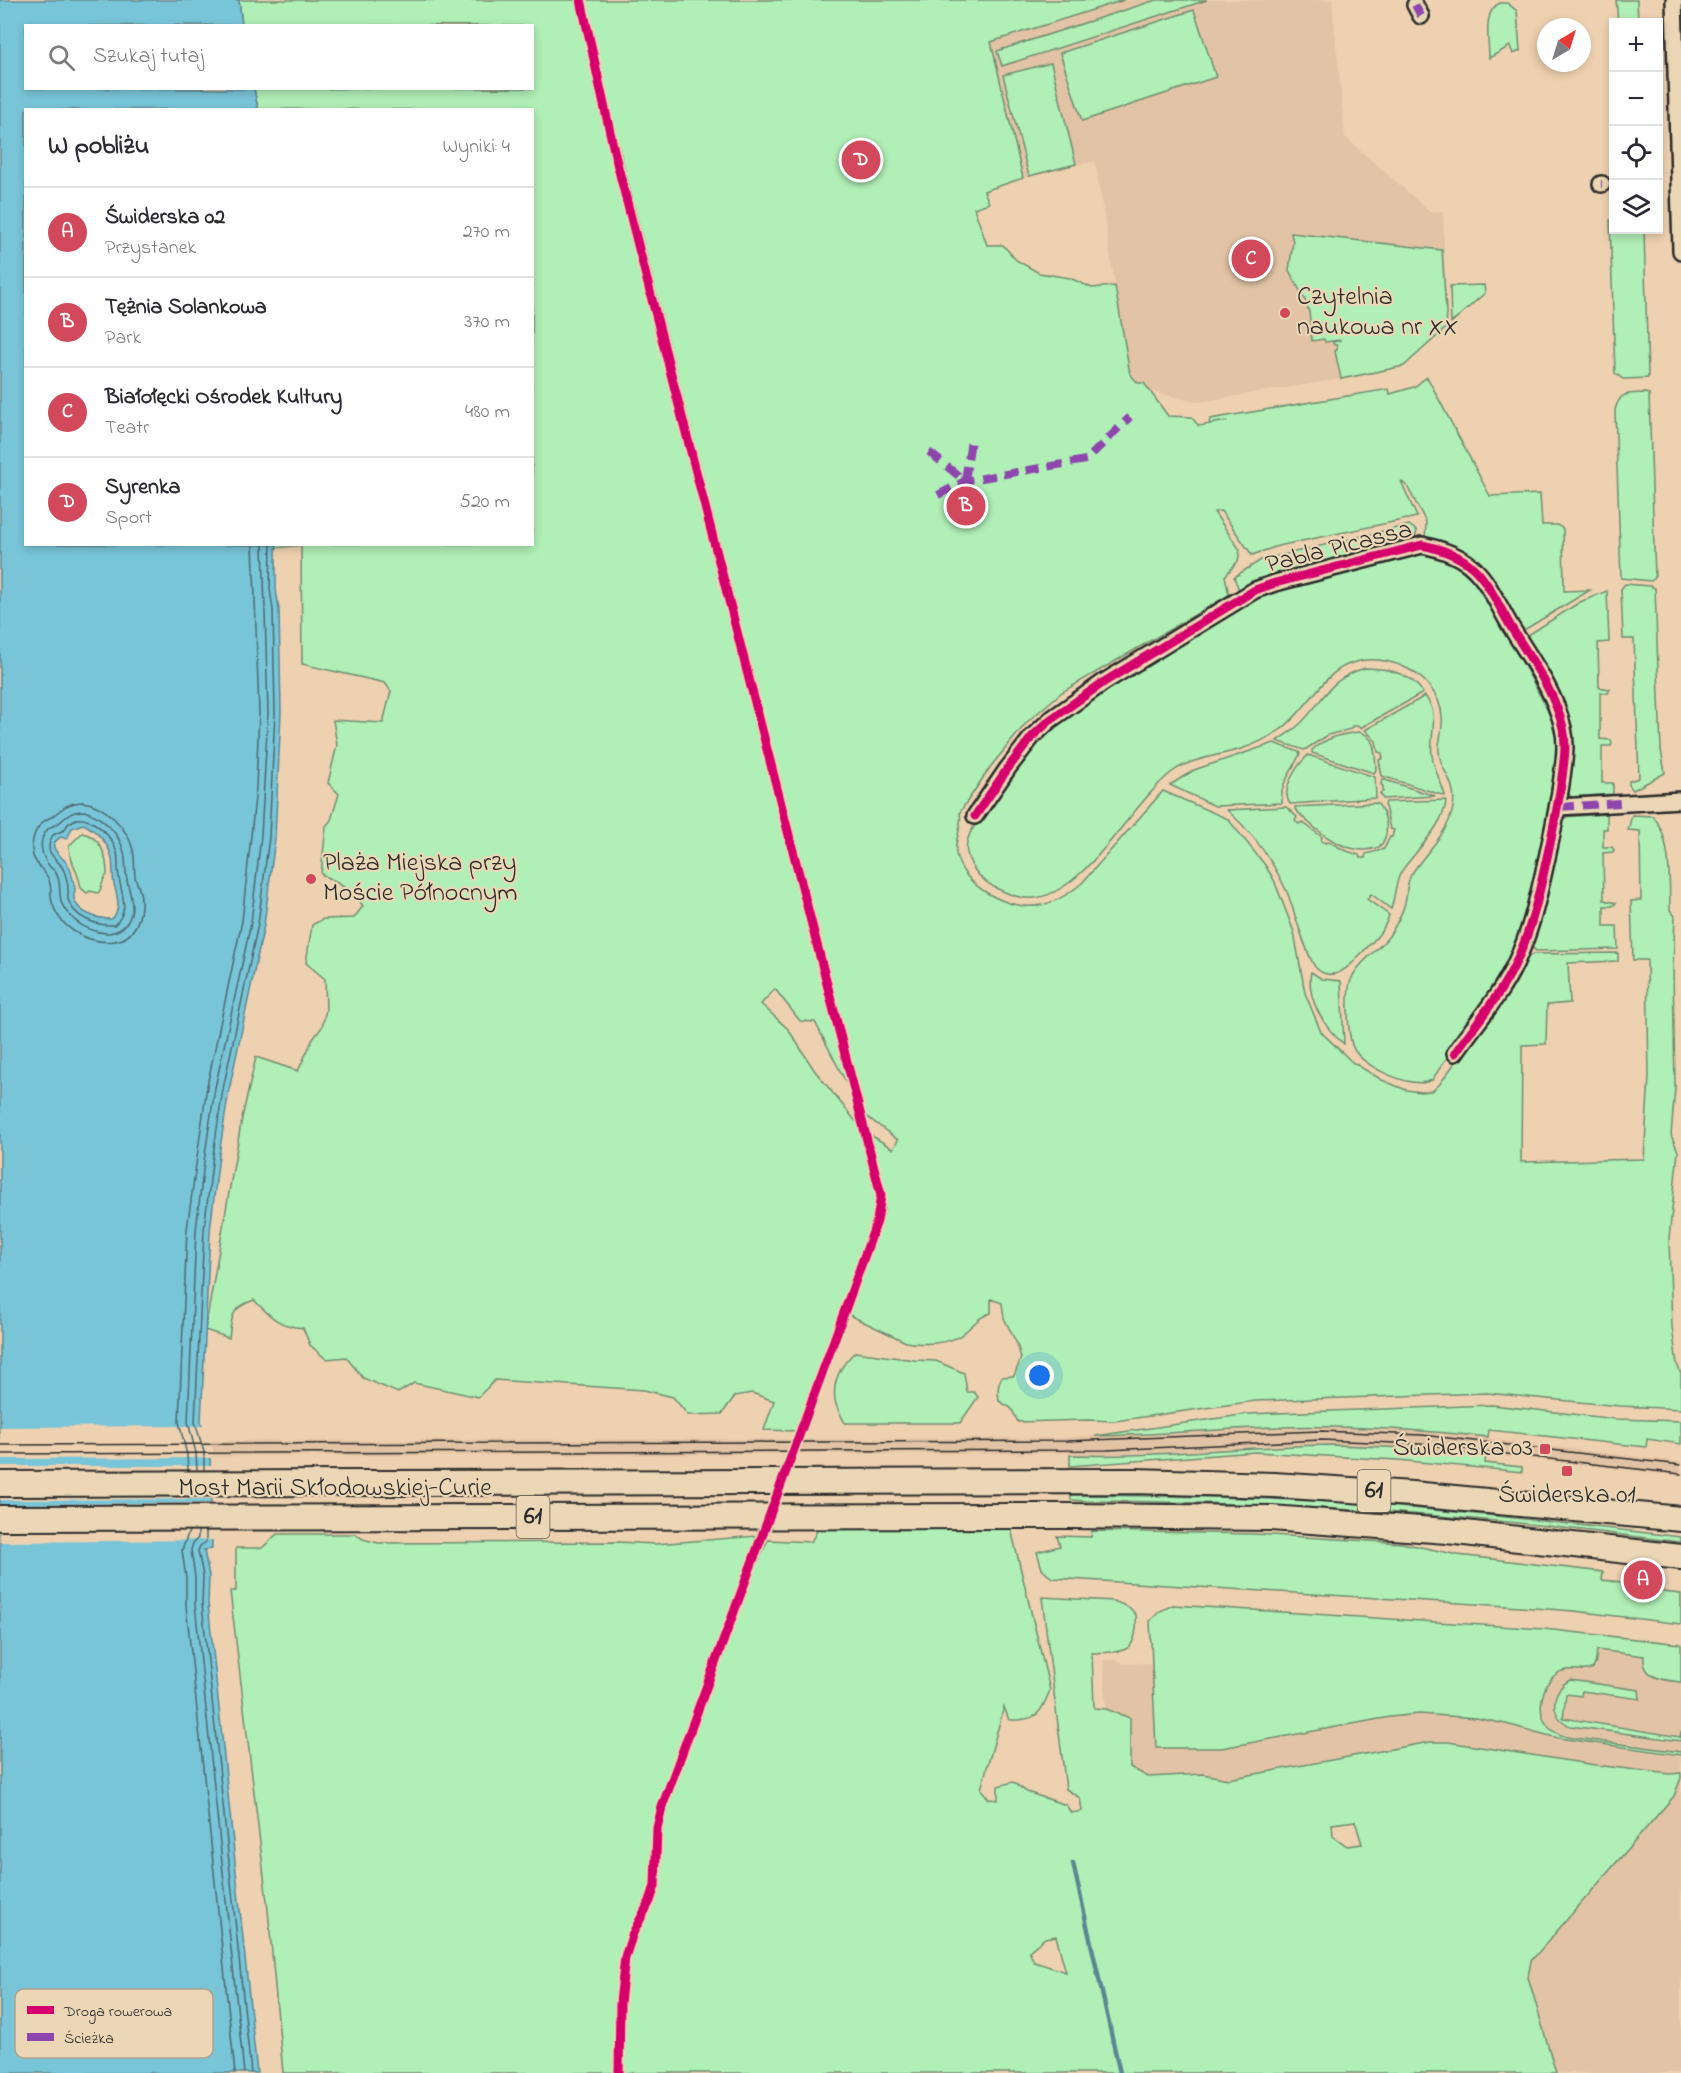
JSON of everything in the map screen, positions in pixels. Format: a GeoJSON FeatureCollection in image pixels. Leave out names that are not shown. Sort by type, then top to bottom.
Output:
{"type":"FeatureCollection","features":[{"type":"Feature","properties":{"kind":"main road","name":"Most Marii Skłodowskiej-Curie"},"geometry":{"type":"LineString","coordinates":[[0,1484],[1067,1481],[1274,1485],[1412,1494],[1681,1519]]}},
{"type":"Feature","properties":{"kind":"main road","name":"Most Marii Skłodowskiej-Curie"},"geometry":{"type":"LineString","coordinates":[[0,1518],[1067,1516],[1271,1518],[1459,1532],[1681,1557]]}},
{"type":"Feature","properties":{"kind":"street"},"geometry":{"type":"LineString","coordinates":[[1674,0],[1681,251]]}},
{"type":"Feature","properties":{"kind":"street","name":"Pabla Picassa"},"geometry":{"type":"LineString","coordinates":[[975,816],[1008,768],[1050,720],[1104,682],[1255,590],[1422,545],[1462,558],[1479,574],[1549,691],[1564,729],[1565,745],[1559,807],[1532,924],[1506,982],[1455,1053]]}},
{"type":"Feature","properties":{"kind":"street"},"geometry":{"type":"LineString","coordinates":[[1559,807],[1681,800]]}},
{"type":"Feature","properties":{"kind":"shaded area"},"geometry":{"type":"Polygon","coordinates":[[[1124,0],[1332,0],[1345,137],[1430,212],[1443,211],[1446,318],[1400,357],[1338,369],[1340,379],[1198,402],[1148,391],[1131,384],[1095,161],[1023,178],[991,42],[1124,0]]]}},
{"type":"Feature","properties":{"kind":"shaded area"},"geometry":{"type":"Polygon","coordinates":[[[1340,1426],[1488,1437],[1493,1440],[1681,1462],[1681,1476],[1486,1454],[1486,1456],[1408,1448],[1337,1445],[1259,1446],[1164,1453],[1083,1455],[1067,1453],[0,1457],[0,1442],[1067,1438],[1217,1429],[1340,1426]]]}},
{"type":"Feature","properties":{"kind":"shaded area"},"geometry":{"type":"Polygon","coordinates":[[[1522,1633],[1681,1651],[1681,1773],[1670,1774],[1595,1765],[1448,1742],[1430,1742],[1228,1779],[1203,1774],[1148,1777],[1130,1767],[1130,1718],[1106,1709],[1103,1660],[1116,1660],[1123,1664],[1151,1663],[1156,1748],[1222,1748],[1390,1717],[1419,1714],[1476,1718],[1522,1728],[1522,1633]]]}},
{"type":"Feature","properties":{"kind":"shaded area"},"geometry":{"type":"Polygon","coordinates":[[[1681,1778],[1681,2073],[1556,2073],[1528,1977],[1531,1961],[1674,1796],[1681,1778]]]}},
{"type":"Feature","properties":{"kind":"green space"},"geometry":{"type":"Polygon","coordinates":[[[239,0],[578,0],[621,193],[852,1094],[815,1022],[800,1021],[775,989],[761,1004],[788,1029],[815,1071],[862,1129],[877,1191],[878,1201],[875,1215],[797,1431],[764,1430],[774,1401],[752,1393],[735,1396],[722,1414],[688,1415],[673,1397],[644,1390],[495,1380],[478,1397],[414,1383],[398,1393],[363,1378],[346,1357],[326,1359],[310,1345],[303,1328],[281,1323],[254,1300],[241,1306],[234,1313],[229,1338],[205,1330],[242,1118],[256,1057],[298,1071],[313,1039],[322,1027],[326,1010],[325,979],[306,963],[312,925],[323,919],[354,918],[363,906],[350,891],[321,874],[326,826],[331,820],[339,794],[328,783],[337,745],[333,720],[383,723],[391,691],[385,683],[302,664],[301,546],[534,546],[534,108],[258,108],[254,90],[534,90],[534,24],[242,24],[239,0]]]}},
{"type":"Feature","properties":{"kind":"green space"},"geometry":{"type":"Polygon","coordinates":[[[585,0],[1124,0],[991,42],[1023,178],[984,191],[989,203],[974,208],[987,245],[1003,245],[1016,260],[1039,273],[1070,278],[1092,288],[1115,286],[1130,374],[1138,383],[1144,383],[1168,416],[1191,417],[1199,426],[1227,421],[1209,424],[1210,419],[1389,389],[1390,394],[1414,387],[1427,377],[1490,496],[1540,494],[1542,525],[1557,525],[1563,529],[1564,591],[1590,590],[1520,631],[1490,578],[1425,540],[1426,522],[1407,486],[1401,481],[1417,517],[1278,546],[1252,555],[1221,511],[1214,512],[1240,550],[1238,561],[1225,576],[1229,595],[1062,692],[1027,722],[991,766],[960,812],[956,853],[967,876],[989,894],[1015,904],[1041,905],[1063,897],[1082,883],[1163,791],[1228,819],[1265,865],[1274,880],[1294,932],[1305,993],[1321,1032],[1352,1062],[1382,1080],[1406,1090],[1432,1091],[1439,1085],[1517,976],[1527,957],[1534,954],[1618,953],[1618,961],[1568,963],[1570,1003],[1547,1005],[1546,1044],[1522,1045],[1521,1162],[1644,1159],[1649,1077],[1647,960],[1633,960],[1631,901],[1641,900],[1640,831],[1628,830],[1632,815],[1653,816],[1664,836],[1669,874],[1670,910],[1675,916],[1673,968],[1675,1088],[1671,1135],[1678,1151],[1669,1239],[1672,1327],[1677,1364],[1681,1374],[1681,1409],[1620,1406],[1487,1393],[1255,1401],[1115,1421],[1018,1422],[1011,1408],[999,1401],[1000,1380],[1002,1377],[1014,1376],[1021,1358],[1004,1318],[1002,1303],[991,1299],[991,1313],[979,1319],[956,1338],[934,1343],[906,1342],[847,1314],[885,1209],[885,1193],[869,1134],[893,1149],[898,1140],[865,1115],[611,115],[585,0]]]}},
{"type":"Feature","properties":{"kind":"green space"},"geometry":{"type":"Polygon","coordinates":[[[1156,0],[1207,0],[1002,66],[997,51],[1156,0]]]}},
{"type":"Feature","properties":{"kind":"green space"},"geometry":{"type":"Polygon","coordinates":[[[1616,0],[1637,0],[1638,18],[1618,18],[1616,0]]]}},
{"type":"Feature","properties":{"kind":"green space"},"geometry":{"type":"Polygon","coordinates":[[[1500,3],[1507,3],[1517,11],[1520,51],[1513,54],[1510,46],[1489,58],[1489,19],[1494,7],[1500,3]]]}},
{"type":"Feature","properties":{"kind":"green space"},"geometry":{"type":"Polygon","coordinates":[[[1194,10],[1216,77],[1082,121],[1060,53],[1194,10]]]}},
{"type":"Feature","properties":{"kind":"green space"},"geometry":{"type":"Polygon","coordinates":[[[1051,63],[1076,164],[1029,176],[1003,75],[1051,63]]]}},
{"type":"Feature","properties":{"kind":"green space"},"geometry":{"type":"Polygon","coordinates":[[[1291,233],[1442,250],[1447,327],[1404,366],[1341,379],[1335,351],[1337,345],[1333,342],[1341,340],[1312,341],[1309,312],[1289,270],[1293,242],[1291,233]]]}},
{"type":"Feature","properties":{"kind":"green space"},"geometry":{"type":"Polygon","coordinates":[[[1610,234],[1644,234],[1648,378],[1623,379],[1615,373],[1610,234]]]}},
{"type":"Feature","properties":{"kind":"green space"},"geometry":{"type":"Polygon","coordinates":[[[1484,285],[1485,293],[1451,323],[1450,286],[1484,285]]]}},
{"type":"Feature","properties":{"kind":"green space"},"geometry":{"type":"Polygon","coordinates":[[[1649,394],[1655,578],[1651,581],[1621,578],[1615,410],[1622,397],[1649,394]]]}},
{"type":"Feature","properties":{"kind":"green space"},"geometry":{"type":"Polygon","coordinates":[[[1409,525],[1417,531],[1413,544],[1240,593],[1234,577],[1261,560],[1409,525]]]}},
{"type":"Feature","properties":{"kind":"green space"},"geometry":{"type":"Polygon","coordinates":[[[1425,554],[1441,557],[1455,564],[1478,585],[1496,612],[1546,707],[1555,728],[1557,748],[1555,784],[1525,930],[1512,960],[1432,1080],[1414,1082],[1402,1080],[1390,1076],[1361,1058],[1352,1045],[1348,1016],[1349,986],[1354,974],[1394,929],[1404,907],[1411,875],[1447,826],[1453,807],[1453,789],[1439,754],[1441,709],[1430,687],[1418,675],[1404,667],[1376,660],[1347,665],[1330,677],[1289,723],[1275,733],[1246,747],[1196,760],[1179,767],[1156,786],[1090,864],[1072,881],[1053,892],[1034,898],[1016,896],[989,884],[975,870],[967,853],[971,833],[1041,737],[1068,713],[1240,606],[1268,593],[1409,556],[1425,554]]]}},
{"type":"Feature","properties":{"kind":"green space"},"geometry":{"type":"Polygon","coordinates":[[[1625,584],[1655,588],[1661,750],[1665,773],[1633,790],[1629,781],[1639,778],[1634,639],[1623,639],[1621,589],[1625,584]]]}},
{"type":"Feature","properties":{"kind":"green space"},"geometry":{"type":"Polygon","coordinates":[[[1607,591],[1609,642],[1598,643],[1599,687],[1610,689],[1608,693],[1600,693],[1600,739],[1611,740],[1612,743],[1611,746],[1602,746],[1602,783],[1613,783],[1613,794],[1571,797],[1567,791],[1571,741],[1525,637],[1580,602],[1607,591]]]}},
{"type":"Feature","properties":{"kind":"green space"},"geometry":{"type":"Polygon","coordinates":[[[1365,668],[1382,669],[1405,676],[1423,693],[1360,728],[1352,726],[1351,729],[1328,735],[1304,750],[1277,741],[1301,723],[1335,684],[1353,672],[1365,668]]]}},
{"type":"Feature","properties":{"kind":"green space"},"geometry":{"type":"Polygon","coordinates":[[[1425,696],[1430,703],[1433,718],[1431,747],[1433,760],[1445,796],[1382,776],[1379,760],[1383,758],[1382,753],[1378,752],[1376,741],[1365,730],[1425,696]]]}},
{"type":"Feature","properties":{"kind":"green space"},"geometry":{"type":"Polygon","coordinates":[[[1359,732],[1369,737],[1374,746],[1376,769],[1374,773],[1312,753],[1312,750],[1328,740],[1340,735],[1359,732]]]}},
{"type":"Feature","properties":{"kind":"green space"},"geometry":{"type":"Polygon","coordinates":[[[1274,743],[1300,754],[1284,784],[1282,803],[1215,806],[1170,785],[1194,770],[1274,743]]]}},
{"type":"Feature","properties":{"kind":"green space"},"geometry":{"type":"Polygon","coordinates":[[[1308,755],[1375,777],[1376,798],[1290,804],[1287,798],[1288,785],[1299,765],[1308,755]]]}},
{"type":"Feature","properties":{"kind":"green space"},"geometry":{"type":"Polygon","coordinates":[[[1382,779],[1435,796],[1383,799],[1380,793],[1383,792],[1382,779]]]}},
{"type":"Feature","properties":{"kind":"green space"},"geometry":{"type":"Polygon","coordinates":[[[1446,800],[1441,819],[1401,872],[1391,909],[1371,894],[1367,899],[1389,915],[1384,927],[1352,963],[1333,974],[1322,972],[1313,964],[1287,892],[1275,869],[1254,838],[1227,810],[1286,807],[1297,817],[1295,821],[1299,824],[1302,822],[1322,837],[1321,841],[1326,843],[1328,841],[1359,855],[1360,858],[1365,858],[1366,854],[1384,849],[1392,837],[1394,830],[1390,829],[1386,802],[1446,800]]]}},
{"type":"Feature","properties":{"kind":"green space"},"geometry":{"type":"Polygon","coordinates":[[[1377,803],[1385,819],[1385,837],[1379,847],[1368,850],[1356,849],[1333,841],[1312,826],[1295,809],[1295,807],[1377,803]]]}},
{"type":"Feature","properties":{"kind":"green space"},"geometry":{"type":"Polygon","coordinates":[[[1607,814],[1607,829],[1603,829],[1603,847],[1612,847],[1614,850],[1603,853],[1604,900],[1616,903],[1613,906],[1604,906],[1604,926],[1617,926],[1618,949],[1536,951],[1532,947],[1563,817],[1607,814]]]}},
{"type":"Feature","properties":{"kind":"green space"},"geometry":{"type":"Polygon","coordinates":[[[82,833],[94,838],[102,848],[106,861],[107,875],[98,893],[90,891],[87,893],[81,888],[71,856],[69,846],[82,833]]]}},
{"type":"Feature","properties":{"kind":"green space"},"geometry":{"type":"Polygon","coordinates":[[[1311,972],[1322,979],[1341,981],[1344,1044],[1330,1030],[1318,1012],[1311,992],[1311,972]]]}},
{"type":"Feature","properties":{"kind":"green space"},"geometry":{"type":"Polygon","coordinates":[[[855,1352],[936,1361],[964,1373],[967,1392],[974,1392],[978,1397],[960,1423],[845,1423],[834,1393],[836,1379],[855,1352]]]}},
{"type":"Feature","properties":{"kind":"green space"},"geometry":{"type":"Polygon","coordinates":[[[1492,1405],[1616,1419],[1681,1421],[1681,1444],[1647,1439],[1646,1447],[1489,1430],[1488,1437],[1357,1427],[1278,1427],[1095,1436],[1248,1414],[1492,1405]]]}},
{"type":"Feature","properties":{"kind":"green space"},"geometry":{"type":"Polygon","coordinates":[[[1337,1445],[1408,1448],[1486,1456],[1485,1463],[1522,1467],[1522,1472],[1398,1460],[1255,1452],[1070,1466],[1070,1455],[1137,1455],[1337,1445]]]}},
{"type":"Feature","properties":{"kind":"green space"},"geometry":{"type":"Polygon","coordinates":[[[1071,1495],[1176,1496],[1350,1503],[1681,1537],[1681,1542],[1445,1516],[1291,1506],[1086,1501],[1071,1500],[1071,1495]]]}},
{"type":"Feature","properties":{"kind":"green space"},"geometry":{"type":"Polygon","coordinates":[[[1010,1525],[1050,1690],[1040,1711],[1032,1718],[1009,1720],[1004,1707],[981,1789],[989,1799],[998,1800],[998,1786],[1013,1782],[1027,1792],[1066,1805],[1071,1813],[1082,1811],[1080,1798],[1066,1789],[1042,1597],[1114,1601],[1130,1608],[1136,1615],[1135,1637],[1132,1644],[1121,1651],[1092,1653],[1094,1708],[1106,1709],[1130,1718],[1130,1767],[1148,1777],[1203,1774],[1228,1779],[1430,1742],[1448,1742],[1595,1765],[1670,1774],[1681,1773],[1674,1796],[1531,1961],[1528,1977],[1556,2073],[622,2073],[623,1994],[627,1958],[658,1887],[659,1836],[662,1820],[745,1592],[768,1540],[811,1542],[818,1529],[1010,1525]],[[1355,1821],[1332,1824],[1333,1836],[1347,1846],[1362,1844],[1355,1821]],[[1056,1936],[1045,1938],[1029,1951],[1034,1962],[1066,1972],[1056,1936]]]}},
{"type":"Feature","properties":{"kind":"green space"},"geometry":{"type":"Polygon","coordinates":[[[1092,1531],[1255,1534],[1402,1543],[1458,1555],[1603,1572],[1602,1580],[1653,1585],[1653,1591],[1681,1594],[1681,1624],[1574,1611],[1053,1578],[1042,1569],[1037,1552],[1060,1546],[1057,1536],[1091,1537],[1092,1531]]]}},
{"type":"Feature","properties":{"kind":"green space"},"geometry":{"type":"Polygon","coordinates":[[[277,1534],[355,1534],[378,1543],[617,1542],[655,1544],[757,1536],[657,1814],[652,1839],[651,1884],[648,1896],[622,1953],[618,1974],[615,2073],[283,2073],[268,1910],[230,1591],[236,1591],[236,1548],[262,1548],[277,1534]]]}},
{"type":"Feature","properties":{"kind":"green space"},"geometry":{"type":"Polygon","coordinates":[[[1173,1605],[1544,1629],[1681,1644],[1681,1682],[1661,1679],[1650,1674],[1644,1664],[1644,1656],[1597,1650],[1596,1662],[1590,1670],[1566,1670],[1556,1674],[1547,1684],[1541,1705],[1547,1725],[1561,1735],[1681,1752],[1681,1755],[1558,1738],[1476,1718],[1419,1714],[1390,1717],[1222,1748],[1156,1748],[1150,1621],[1160,1611],[1173,1605]]]}},
{"type":"Feature","properties":{"kind":"green space"},"geometry":{"type":"Polygon","coordinates":[[[1570,1680],[1639,1690],[1640,1699],[1582,1691],[1581,1696],[1566,1694],[1563,1718],[1680,1737],[1681,1732],[1681,1741],[1570,1726],[1558,1716],[1555,1703],[1559,1690],[1570,1680]]]}},
{"type":"Feature","properties":{"kind":"water"},"geometry":{"type":"Polygon","coordinates":[[[0,0],[239,0],[242,24],[24,24],[24,90],[254,90],[258,108],[24,108],[24,546],[277,546],[281,712],[275,838],[264,925],[229,1090],[219,1155],[210,1231],[201,1422],[210,1451],[212,1549],[204,1550],[209,1576],[208,1603],[257,2073],[0,2073],[0,0]],[[83,824],[72,828],[67,839],[61,837],[56,841],[54,848],[69,866],[75,887],[74,898],[79,908],[95,917],[112,919],[118,902],[113,880],[112,858],[104,841],[83,824]]]}},
{"type":"Feature","properties":{"kind":"pier"},"geometry":{"type":"Polygon","coordinates":[[[205,1426],[213,1450],[213,1458],[0,1459],[0,1427],[205,1426]]]}},
{"type":"Feature","properties":{"kind":"pier"},"geometry":{"type":"Polygon","coordinates":[[[0,1466],[213,1466],[214,1499],[0,1500],[0,1466]]]}},
{"type":"Feature","properties":{"kind":"pier"},"geometry":{"type":"Polygon","coordinates":[[[214,1503],[215,1540],[0,1542],[0,1504],[214,1503]]]}},
{"type":"Feature","properties":{"kind":"waterway"},"geometry":{"type":"LineString","coordinates":[[1073,1863],[1120,2073]]}},
{"type":"Feature","properties":{"kind":"tram line"},"geometry":{"type":"LineString","coordinates":[[0,1445],[1067,1441],[1320,1431],[1422,1435],[1681,1465]]}},
{"type":"Feature","properties":{"kind":"tram line"},"geometry":{"type":"LineString","coordinates":[[0,1454],[1107,1450],[1321,1440],[1420,1444],[1681,1474]]}},
{"type":"Feature","properties":{"kind":"marked path"},"geometry":{"type":"LineString","coordinates":[[1415,5],[1421,16]]}},
{"type":"Feature","properties":{"kind":"marked path"},"geometry":{"type":"LineString","coordinates":[[938,495],[965,481],[1086,460],[1130,417]]}},
{"type":"Feature","properties":{"kind":"marked path"},"geometry":{"type":"LineString","coordinates":[[965,481],[971,440]]}},
{"type":"Feature","properties":{"kind":"marked path"},"geometry":{"type":"LineString","coordinates":[[929,452],[965,481]]}},
{"type":"Feature","properties":{"kind":"marked path"},"geometry":{"type":"LineString","coordinates":[[1559,807],[1621,803]]}},
{"type":"Feature","properties":{"kind":"cycle path"},"geometry":{"type":"LineString","coordinates":[[581,0],[615,155],[881,1195],[877,1221],[662,1807],[657,1828],[655,1886],[650,1901],[633,1933],[625,1957],[620,2003],[619,2073]]}},
{"type":"Feature","properties":{"kind":"cycle path"},"geometry":{"type":"LineString","coordinates":[[975,816],[1032,737],[1050,720],[1104,682],[1255,590],[1422,545],[1457,556],[1469,564],[1486,584],[1541,676],[1559,715],[1565,746],[1554,824],[1539,894],[1525,940],[1503,986],[1455,1053]]}},
{"type":"Feature","properties":{"kind":"place","name":"Syrenka"},"geometry":{"type":"Point","coordinates":[861,160]}},
{"type":"Feature","properties":{"kind":"place","name":"Białołęcki Ośrodek Kultury"},"geometry":{"type":"Point","coordinates":[1251,259]}},
{"type":"Feature","properties":{"kind":"place","name":"Czytelnia naukowa nr XX"},"geometry":{"type":"Point","coordinates":[1285,313]}},
{"type":"Feature","properties":{"kind":"place","name":"Tężnia Solankowa"},"geometry":{"type":"Point","coordinates":[966,506]}},
{"type":"Feature","properties":{"kind":"place","name":"Plaża Miejska przy Moście Północnym"},"geometry":{"type":"Point","coordinates":[311,879]}},
{"type":"Feature","properties":{"kind":"place","name":"Świderska 03"},"geometry":{"type":"Point","coordinates":[1545,1449]}},
{"type":"Feature","properties":{"kind":"place","name":"Świderska 01"},"geometry":{"type":"Point","coordinates":[1567,1471]}},
{"type":"Feature","properties":{"kind":"place","name":"Świderska 02"},"geometry":{"type":"Point","coordinates":[1643,1580]}}]}
